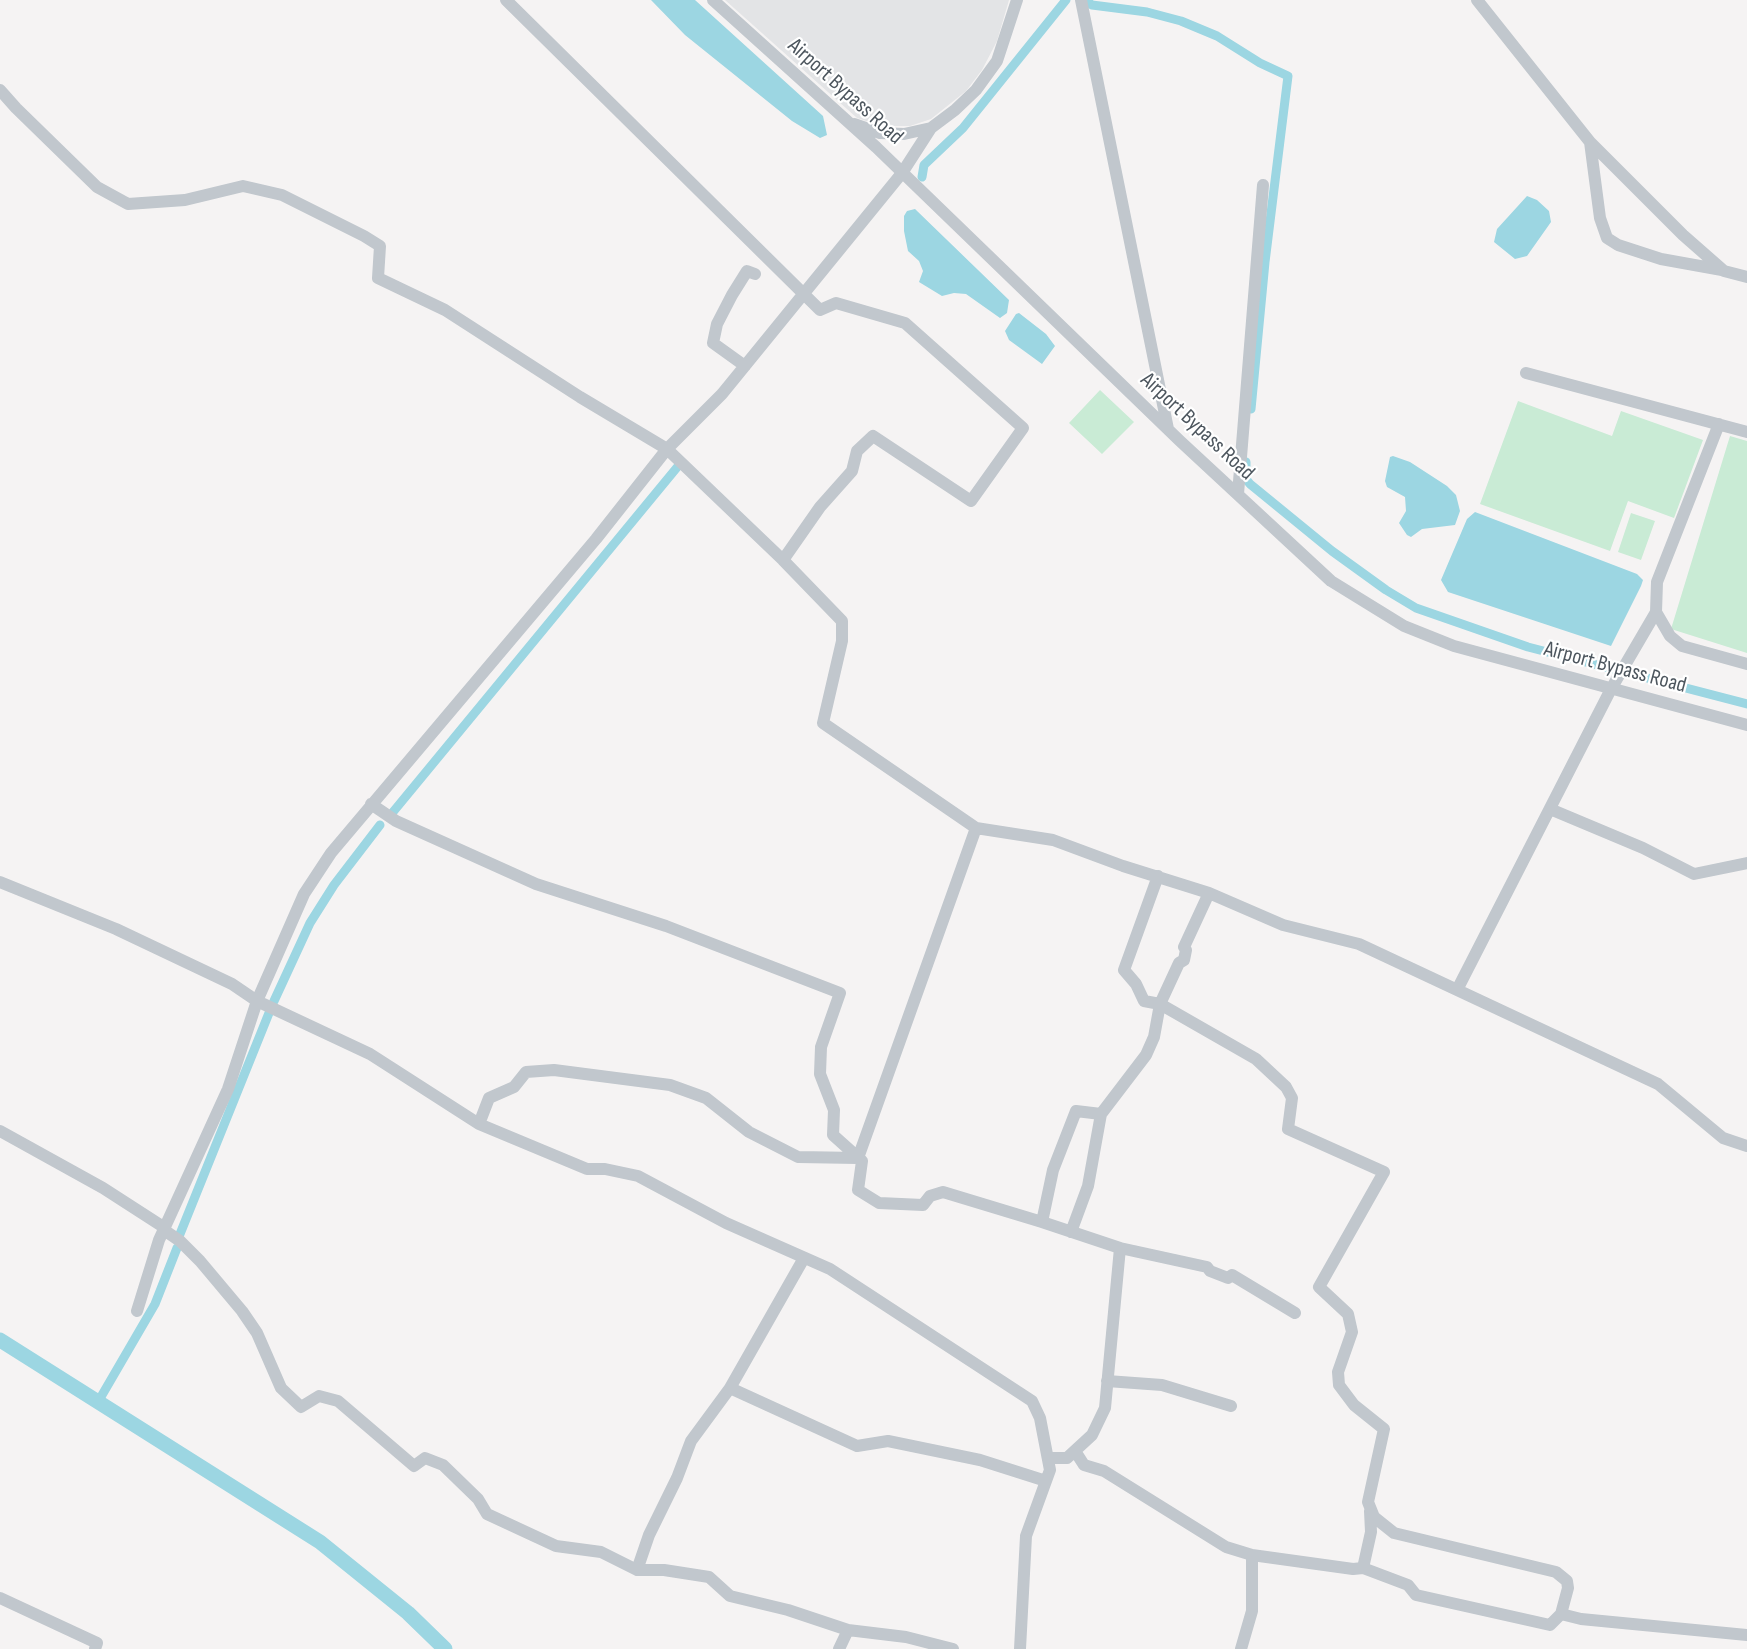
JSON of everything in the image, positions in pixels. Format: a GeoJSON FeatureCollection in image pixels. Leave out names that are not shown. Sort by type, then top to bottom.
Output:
{"type":"FeatureCollection","features":[{"type":"Feature","properties":{"kind":"street"},"geometry":{"type":"LineString","coordinates":[[506,0],[802,295],[820,310],[836,303],[905,323],[1023,428],[971,501],[873,436],[857,452],[852,471],[820,507],[783,560]]}},
{"type":"Feature","properties":{"kind":"street","name":"Airport Bypass Road"},"geometry":{"type":"LineString","coordinates":[[713,0],[902,173],[1168,429],[1331,581],[1404,626],[1454,646],[1747,724]]}},
{"type":"Feature","properties":{"kind":"street"},"geometry":{"type":"LineString","coordinates":[[137,1311],[164,1229],[228,1089],[258,1001],[304,894],[331,853],[596,539],[667,449],[722,394],[902,173],[931,128],[976,90],[997,61],[1017,0]]}},
{"type":"Feature","properties":{"kind":"street"},"geometry":{"type":"LineString","coordinates":[[1081,0],[1168,429]]}},
{"type":"Feature","properties":{"kind":"street"},"geometry":{"type":"LineString","coordinates":[[1477,0],[1590,142],[1683,235],[1724,271]]}},
{"type":"Feature","properties":{"kind":"street"},"geometry":{"type":"LineString","coordinates":[[0,90],[97,187],[128,204],[185,200],[243,186],[282,195],[364,236],[380,246],[378,278],[445,310],[580,397],[667,449],[783,560],[842,621],[841,648],[823,723],[976,828],[1053,840],[1123,866],[1209,893],[1283,925],[1359,944],[1658,1084],[1723,1138],[1747,1146]]}},
{"type":"Feature","properties":{"kind":"street"},"geometry":{"type":"LineString","coordinates":[[842,117],[861,127],[893,135],[931,128]]}},
{"type":"Feature","properties":{"kind":"street"},"geometry":{"type":"LineString","coordinates":[[1590,142],[1600,218],[1607,238],[1618,245],[1661,259],[1747,277]]}},
{"type":"Feature","properties":{"kind":"street"},"geometry":{"type":"LineString","coordinates":[[1238,494],[1263,185]]}},
{"type":"Feature","properties":{"kind":"street"},"geometry":{"type":"LineString","coordinates":[[745,366],[712,343],[717,324],[732,295],[747,271],[755,274]]}},
{"type":"Feature","properties":{"kind":"street"},"geometry":{"type":"LineString","coordinates":[[1526,373],[1747,432]]}},
{"type":"Feature","properties":{"kind":"street"},"geometry":{"type":"LineString","coordinates":[[1457,990],[1611,689],[1656,612],[1657,582],[1719,424]]}},
{"type":"Feature","properties":{"kind":"street"},"geometry":{"type":"LineString","coordinates":[[1656,612],[1670,636],[1682,646],[1747,664]]}},
{"type":"Feature","properties":{"kind":"street"},"geometry":{"type":"LineString","coordinates":[[371,804],[396,821],[536,884],[666,926],[840,993],[821,1047],[820,1074],[834,1110],[833,1136],[862,1161],[858,1190],[879,1203],[923,1205],[930,1196],[943,1192],[1120,1248],[1207,1266],[1210,1271],[1228,1278],[1232,1275],[1295,1313]]}},
{"type":"Feature","properties":{"kind":"street"},"geometry":{"type":"LineString","coordinates":[[1550,809],[1643,848],[1694,874],[1747,863]]}},
{"type":"Feature","properties":{"kind":"street"},"geometry":{"type":"LineString","coordinates":[[858,1158],[976,828]]}},
{"type":"Feature","properties":{"kind":"street"},"geometry":{"type":"LineString","coordinates":[[1075,1451],[1084,1465],[1104,1471],[1226,1547],[1252,1555],[1353,1569],[1363,1568],[1408,1586],[1416,1595],[1474,1610],[1550,1625],[1561,1614],[1568,1588],[1567,1581],[1556,1572],[1394,1533],[1374,1517],[1368,1502],[1384,1430],[1354,1405],[1339,1385],[1338,1372],[1352,1332],[1348,1314],[1319,1287],[1384,1172],[1288,1129],[1292,1098],[1286,1087],[1256,1059],[1160,1004],[1144,1001],[1136,984],[1124,970],[1158,876]]}},
{"type":"Feature","properties":{"kind":"street"},"geometry":{"type":"LineString","coordinates":[[0,882],[116,929],[232,984],[258,1001],[370,1054],[479,1124],[587,1169],[605,1169],[638,1176],[726,1223],[830,1269],[1032,1401],[1040,1418],[1050,1470],[1026,1536],[1020,1649]]}},
{"type":"Feature","properties":{"kind":"street"},"geometry":{"type":"LineString","coordinates":[[1071,1232],[1088,1186],[1101,1114],[1146,1055],[1154,1037],[1160,1004],[1179,963],[1184,960],[1186,950],[1184,947],[1209,893]]}},
{"type":"Feature","properties":{"kind":"street"},"geometry":{"type":"LineString","coordinates":[[479,1124],[489,1098],[514,1087],[526,1071],[554,1070],[670,1085],[706,1098],[749,1132],[798,1157],[858,1158]]}},
{"type":"Feature","properties":{"kind":"street"},"geometry":{"type":"LineString","coordinates":[[1042,1222],[1053,1170],[1076,1111],[1101,1114]]}},
{"type":"Feature","properties":{"kind":"street"},"geometry":{"type":"LineString","coordinates":[[0,1131],[103,1188],[164,1229],[193,1254],[242,1311],[257,1333],[281,1388],[301,1407],[319,1396],[338,1401],[414,1466],[425,1458],[442,1465],[478,1498],[486,1514],[556,1546],[601,1552],[637,1570],[664,1570],[709,1577],[730,1596],[788,1610],[848,1630],[906,1637],[953,1649]]}},
{"type":"Feature","properties":{"kind":"street"},"geometry":{"type":"LineString","coordinates":[[1048,1458],[1067,1458],[1075,1451],[1092,1435],[1105,1408],[1120,1248]]}},
{"type":"Feature","properties":{"kind":"street"},"geometry":{"type":"LineString","coordinates":[[637,1570],[649,1534],[677,1478],[691,1441],[730,1388],[804,1258]]}},
{"type":"Feature","properties":{"kind":"street"},"geometry":{"type":"LineString","coordinates":[[1107,1381],[1162,1385],[1231,1406]]}},
{"type":"Feature","properties":{"kind":"street"},"geometry":{"type":"LineString","coordinates":[[730,1388],[857,1446],[888,1441],[980,1460],[1046,1481]]}},
{"type":"Feature","properties":{"kind":"street"},"geometry":{"type":"LineString","coordinates":[[1363,1568],[1371,1532],[1370,1507]]}},
{"type":"Feature","properties":{"kind":"street"},"geometry":{"type":"LineString","coordinates":[[1241,1649],[1252,1611],[1252,1555]]}},
{"type":"Feature","properties":{"kind":"street"},"geometry":{"type":"LineString","coordinates":[[0,1598],[97,1643],[95,1649]]}},
{"type":"Feature","properties":{"kind":"street"},"geometry":{"type":"LineString","coordinates":[[1561,1614],[1581,1619],[1747,1635]]}},
{"type":"Feature","properties":{"kind":"street"},"geometry":{"type":"LineString","coordinates":[[839,1649],[848,1630]]}},
{"type":"Feature","properties":{"kind":"shaded area"},"geometry":{"type":"Polygon","coordinates":[[[725,0],[1009,0],[997,41],[982,70],[966,91],[931,119],[910,126],[882,126],[857,118],[725,0]]]}},
{"type":"Feature","properties":{"kind":"green space"},"geometry":{"type":"Polygon","coordinates":[[[1100,390],[1134,422],[1102,454],[1069,423],[1100,390]]]}},
{"type":"Feature","properties":{"kind":"green space"},"geometry":{"type":"Polygon","coordinates":[[[1518,401],[1612,436],[1621,411],[1703,440],[1674,518],[1628,501],[1610,551],[1480,504],[1518,401]]]}},
{"type":"Feature","properties":{"kind":"green space"},"geometry":{"type":"Polygon","coordinates":[[[1730,436],[1747,441],[1747,653],[1671,629],[1730,436]]]}},
{"type":"Feature","properties":{"kind":"green space"},"geometry":{"type":"Polygon","coordinates":[[[1631,513],[1655,521],[1641,560],[1618,552],[1631,513]]]}},
{"type":"Feature","properties":{"kind":"water"},"geometry":{"type":"Polygon","coordinates":[[[651,0],[695,0],[823,116],[827,135],[820,138],[792,121],[685,35],[651,0]]]}},
{"type":"Feature","properties":{"kind":"water"},"geometry":{"type":"Polygon","coordinates":[[[1527,196],[1537,200],[1549,211],[1551,222],[1527,256],[1515,259],[1494,242],[1497,229],[1527,196]]]}},
{"type":"Feature","properties":{"kind":"water"},"geometry":{"type":"Polygon","coordinates":[[[915,209],[1009,300],[1007,313],[1000,318],[966,294],[954,293],[942,296],[919,282],[923,271],[919,261],[908,251],[904,231],[904,216],[907,211],[915,209]]]}},
{"type":"Feature","properties":{"kind":"water"},"geometry":{"type":"Polygon","coordinates":[[[1019,313],[1046,334],[1055,346],[1042,364],[1009,340],[1005,331],[1019,313]]]}},
{"type":"Feature","properties":{"kind":"water"},"geometry":{"type":"Polygon","coordinates":[[[1390,457],[1410,462],[1447,486],[1456,495],[1460,511],[1455,525],[1422,529],[1411,537],[1407,535],[1399,523],[1406,511],[1405,497],[1387,487],[1385,481],[1390,457]]]}},
{"type":"Feature","properties":{"kind":"water"},"geometry":{"type":"Polygon","coordinates":[[[1475,512],[1637,574],[1643,580],[1641,586],[1611,646],[1448,592],[1441,580],[1467,519],[1475,512]]]}},
{"type":"Feature","properties":{"kind":"waterway"},"geometry":{"type":"LineString","coordinates":[[922,177],[924,165],[963,128],[1066,0]]}},
{"type":"Feature","properties":{"kind":"waterway"},"geometry":{"type":"LineString","coordinates":[[1085,0],[1092,5],[1147,12],[1181,21],[1217,36],[1260,63],[1288,76],[1265,262],[1251,409]]}},
{"type":"Feature","properties":{"kind":"waterway"},"geometry":{"type":"LineString","coordinates":[[1246,462],[1246,479],[1250,484],[1332,551],[1386,590],[1416,608],[1528,647],[1747,704]]}},
{"type":"Feature","properties":{"kind":"waterway"},"geometry":{"type":"LineString","coordinates":[[393,812],[679,465]]}},
{"type":"Feature","properties":{"kind":"waterway"},"geometry":{"type":"LineString","coordinates":[[274,1001],[310,923],[334,885],[380,825]]}},
{"type":"Feature","properties":{"kind":"waterway"},"geometry":{"type":"LineString","coordinates":[[180,1234],[269,1013]]}},
{"type":"Feature","properties":{"kind":"waterway"},"geometry":{"type":"LineString","coordinates":[[98,1402],[155,1304],[177,1248]]}},
{"type":"Feature","properties":{"kind":"waterway"},"geometry":{"type":"LineString","coordinates":[[0,1340],[320,1542],[408,1613],[445,1649]]}}]}
